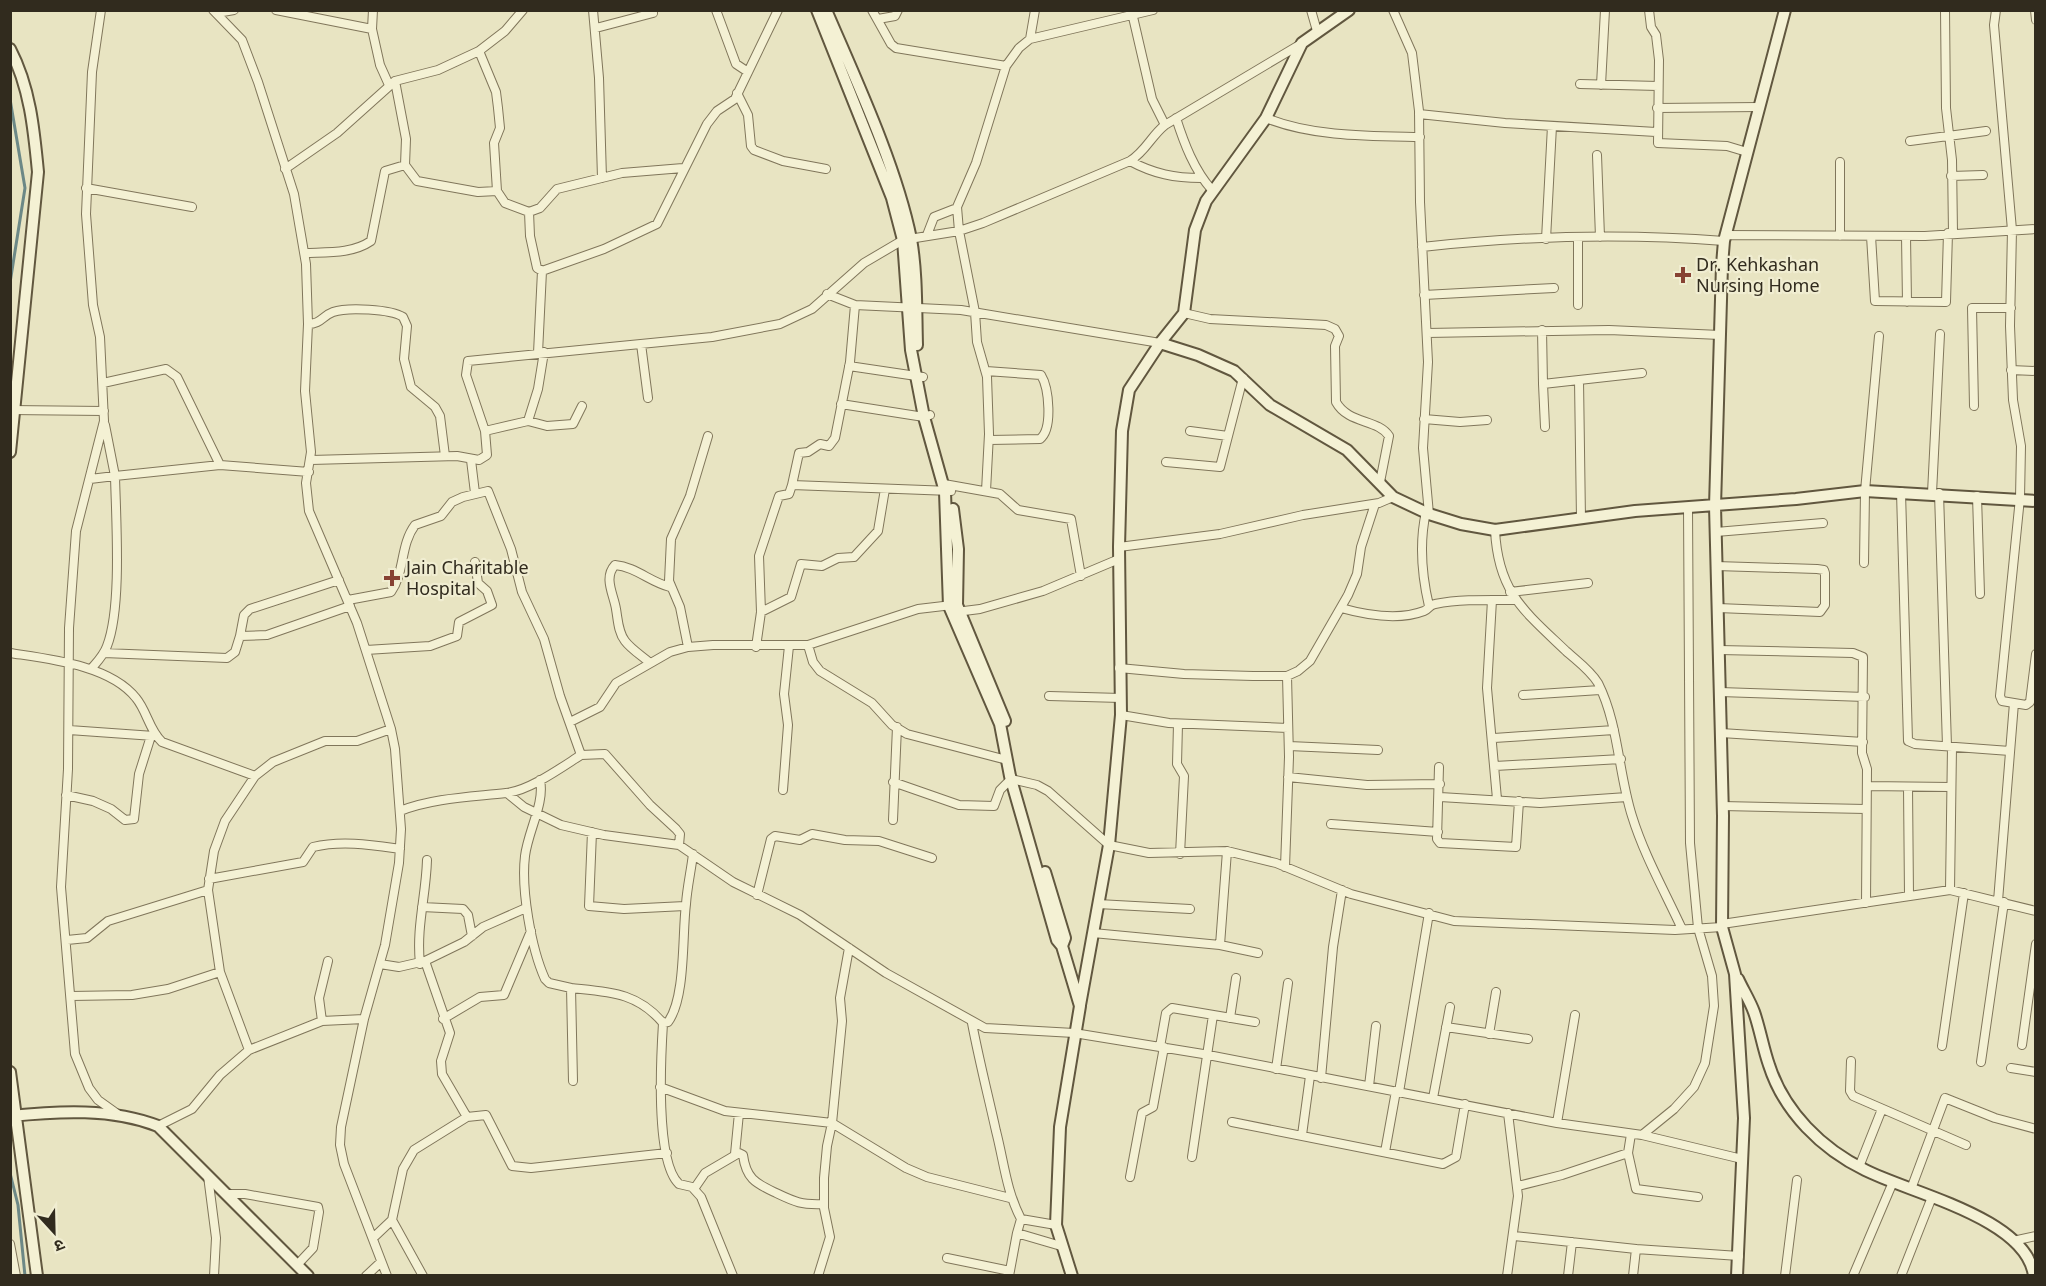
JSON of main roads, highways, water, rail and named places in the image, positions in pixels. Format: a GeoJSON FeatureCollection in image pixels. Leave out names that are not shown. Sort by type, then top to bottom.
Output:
{"type":"FeatureCollection","features":[{"type":"Feature","properties":{"kind":"waterway"},"geometry":{"type":"LineString","coordinates":[[10,99],[25,188],[10,283]]}},
{"type":"Feature","properties":{"kind":"waterway"},"geometry":{"type":"LineString","coordinates":[[10,1173],[18,1205],[25,1276]]}},
{"type":"Feature","properties":{"kind":"place","name":"Dr. Kehkashan Nursing Home"},"geometry":{"type":"Point","coordinates":[1683,275]}},
{"type":"Feature","properties":{"kind":"place","name":"Jain Charitable Hospital"},"geometry":{"type":"Point","coordinates":[392,578]}}]}
